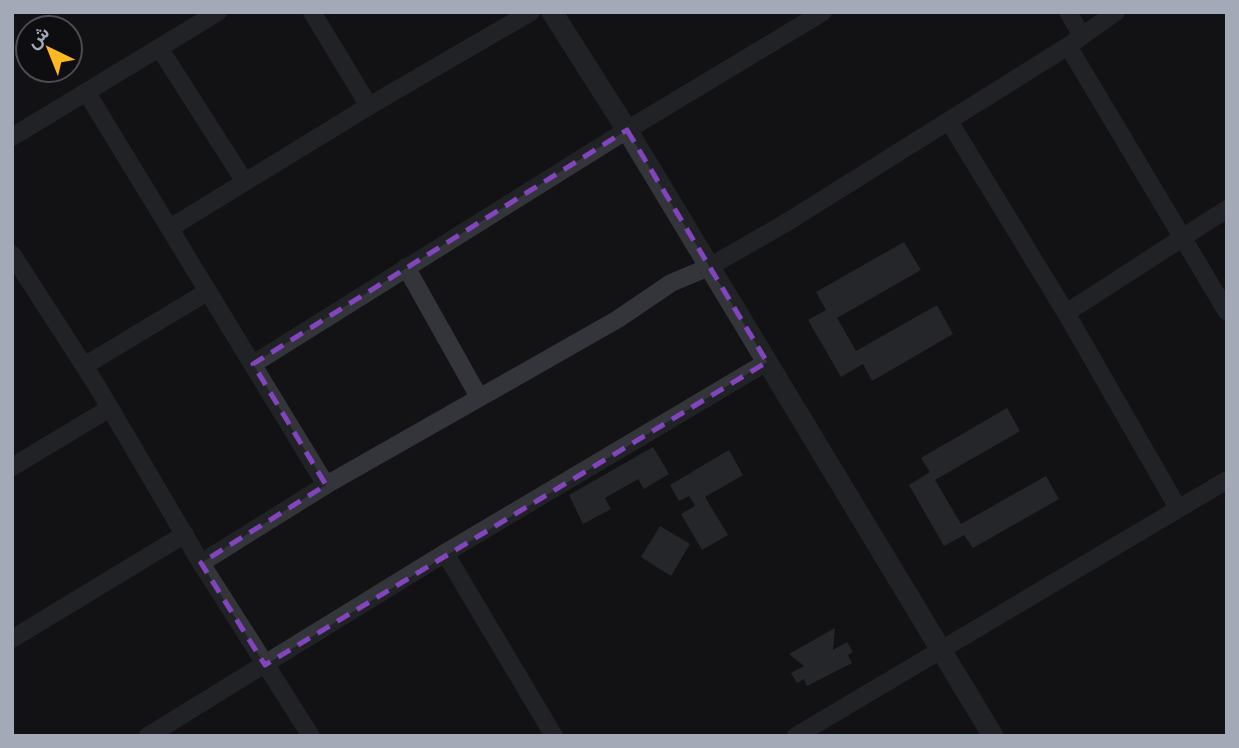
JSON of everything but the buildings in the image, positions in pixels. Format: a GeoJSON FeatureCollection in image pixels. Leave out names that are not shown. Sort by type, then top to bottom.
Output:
{"type":"FeatureCollection","features":[{"type":"Feature","properties":{"kind":"street"},"geometry":{"type":"LineString","coordinates":[[12,137],[218,12]]}},
{"type":"Feature","properties":{"kind":"street"},"geometry":{"type":"LineString","coordinates":[[312,12],[369,106]]}},
{"type":"Feature","properties":{"kind":"street"},"geometry":{"type":"LineString","coordinates":[[170,228],[369,106],[531,12]]}},
{"type":"Feature","properties":{"kind":"street"},"geometry":{"type":"LineString","coordinates":[[552,12],[627,130],[993,736]]}},
{"type":"Feature","properties":{"kind":"street"},"geometry":{"type":"LineString","coordinates":[[253,364],[627,130],[823,12]]}},
{"type":"Feature","properties":{"kind":"street"},"geometry":{"type":"LineString","coordinates":[[1068,12],[1075,41],[1227,312]]}},
{"type":"Feature","properties":{"kind":"street"},"geometry":{"type":"LineString","coordinates":[[201,564],[326,485],[618,319],[671,283],[709,267],[784,224],[1075,41],[1116,12]]}},
{"type":"Feature","properties":{"kind":"street"},"geometry":{"type":"LineString","coordinates":[[160,48],[245,182]]}},
{"type":"Feature","properties":{"kind":"street"},"geometry":{"type":"LineString","coordinates":[[87,93],[326,485]]}},
{"type":"Feature","properties":{"kind":"street"},"geometry":{"type":"LineString","coordinates":[[949,121],[1066,313],[1178,508]]}},
{"type":"Feature","properties":{"kind":"street"},"geometry":{"type":"LineString","coordinates":[[1066,313],[1227,209]]}},
{"type":"Feature","properties":{"kind":"street"},"geometry":{"type":"LineString","coordinates":[[15,266],[84,366],[201,564],[311,736]]}},
{"type":"Feature","properties":{"kind":"street"},"geometry":{"type":"LineString","coordinates":[[406,267],[479,397]]}},
{"type":"Feature","properties":{"kind":"street"},"geometry":{"type":"LineString","coordinates":[[84,366],[207,292]]}},
{"type":"Feature","properties":{"kind":"street"},"geometry":{"type":"LineString","coordinates":[[148,736],[445,553],[766,362]]}},
{"type":"Feature","properties":{"kind":"street"},"geometry":{"type":"LineString","coordinates":[[12,467],[110,408]]}},
{"type":"Feature","properties":{"kind":"street"},"geometry":{"type":"LineString","coordinates":[[796,736],[1227,480]]}},
{"type":"Feature","properties":{"kind":"street"},"geometry":{"type":"LineString","coordinates":[[12,639],[185,534]]}},
{"type":"Feature","properties":{"kind":"street"},"geometry":{"type":"LineString","coordinates":[[445,553],[554,736]]}},
{"type":"Feature","properties":{"kind":"highlighted area"},"geometry":{"type":"Polygon","coordinates":[[[627,130],[767,362],[265,665],[201,563],[326,485],[253,364],[627,130]]]}}]}
